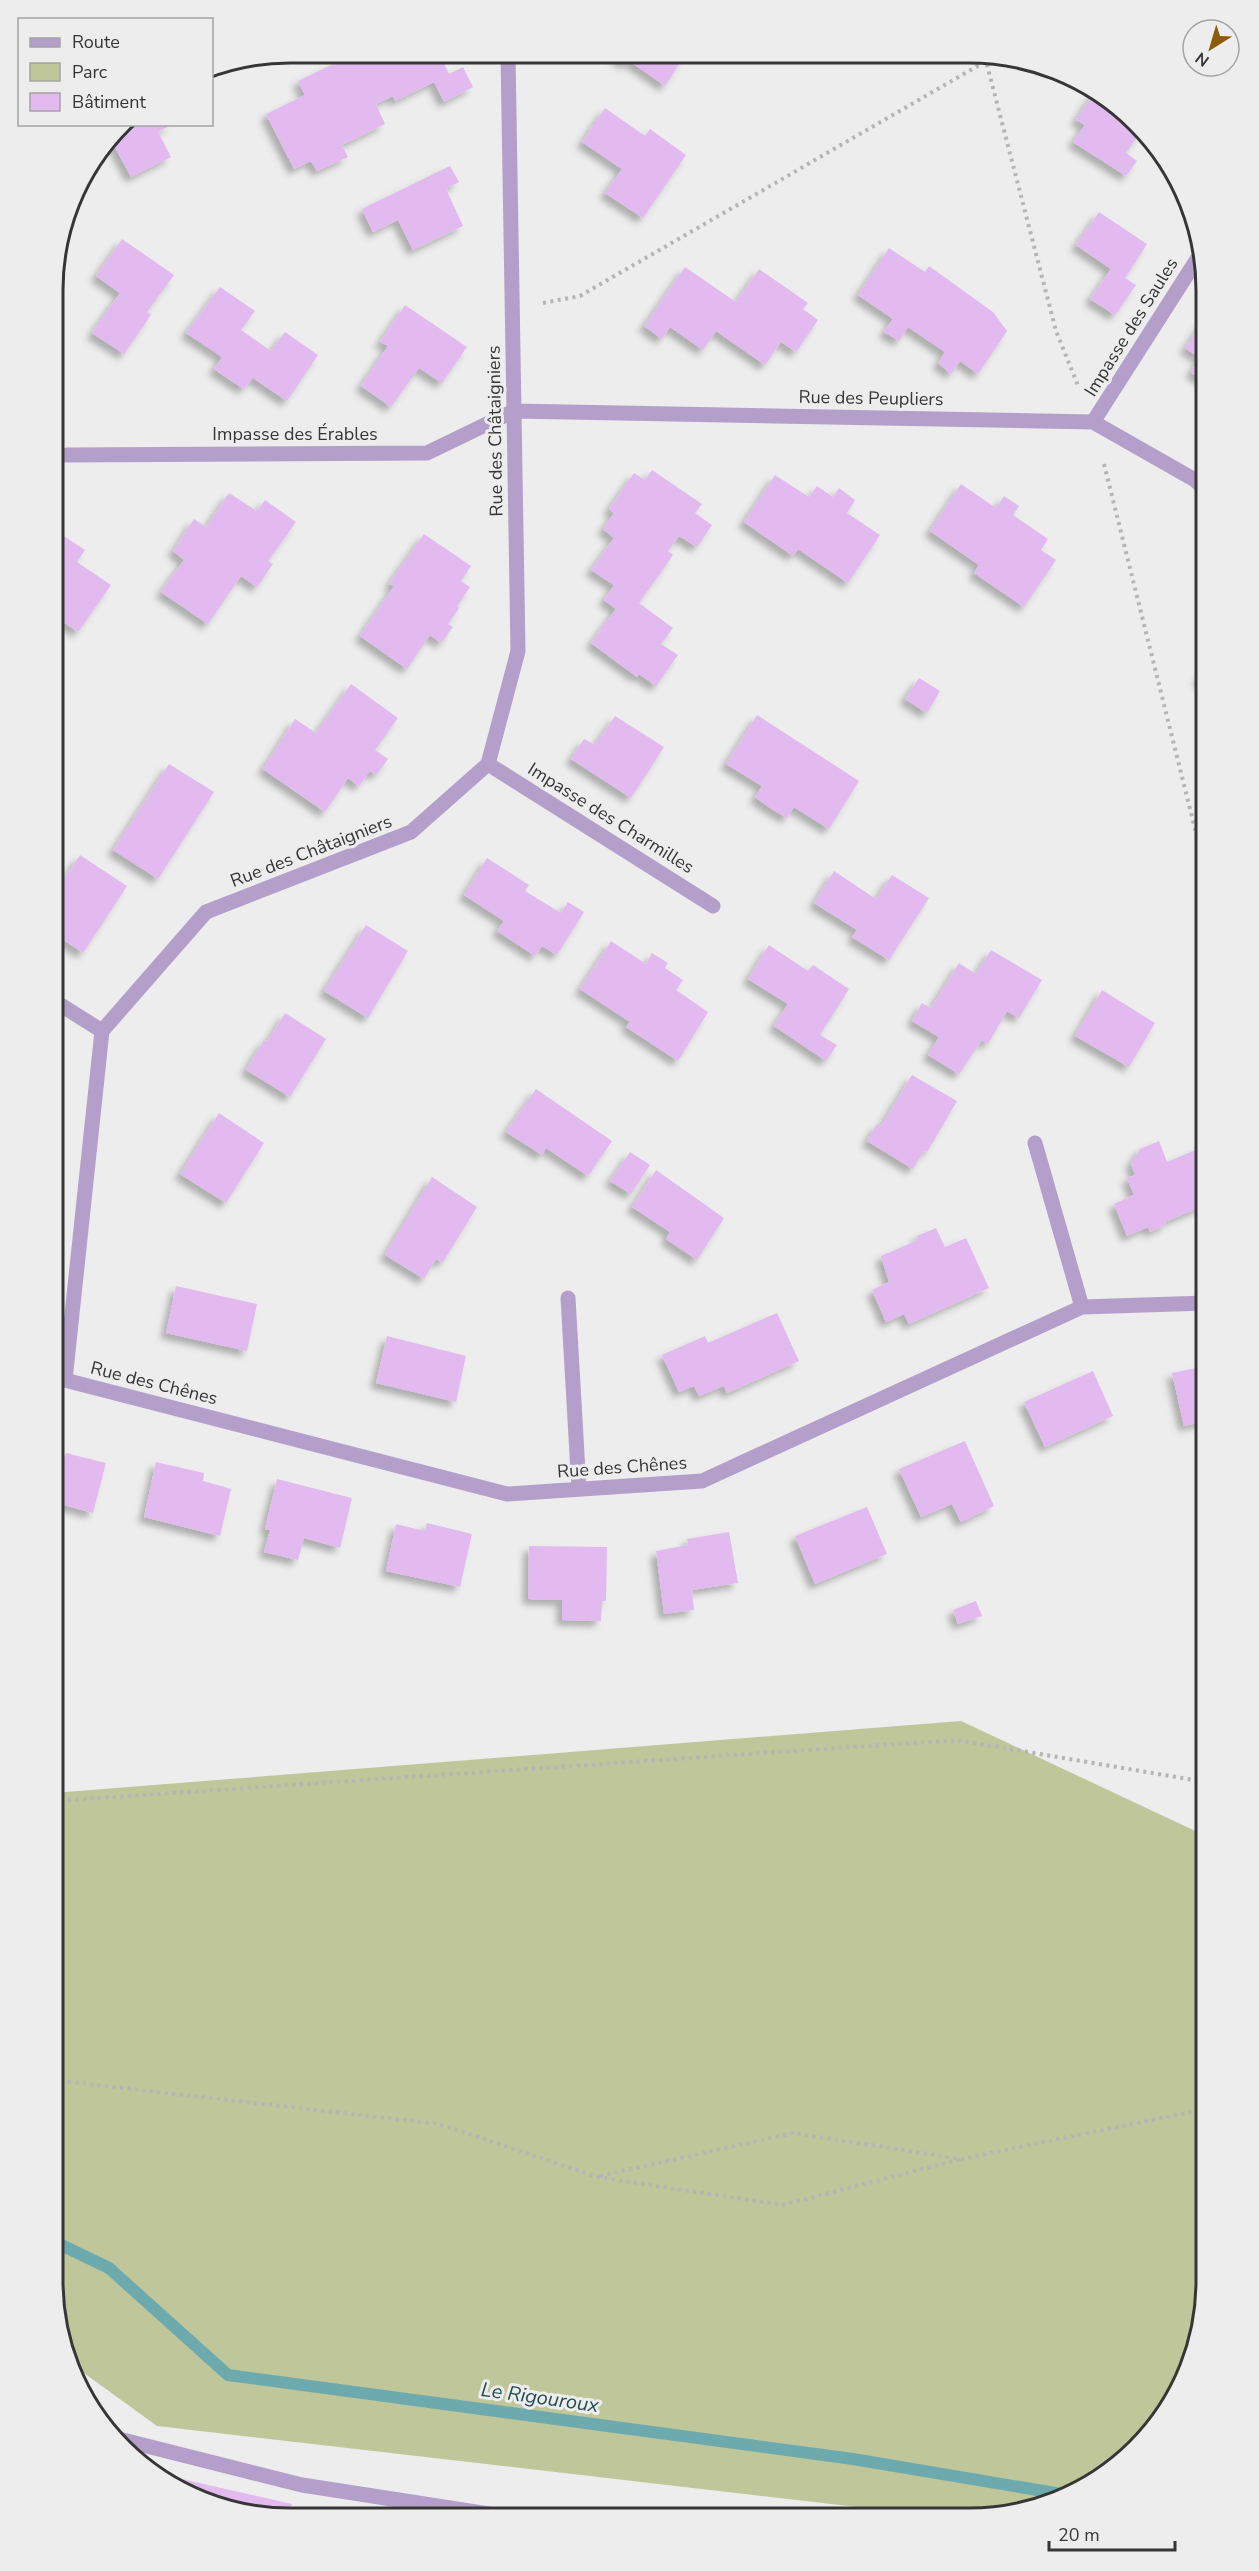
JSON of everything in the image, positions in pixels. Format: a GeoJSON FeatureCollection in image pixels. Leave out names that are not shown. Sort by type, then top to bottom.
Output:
{"type":"FeatureCollection","features":[{"type":"Feature","properties":{"kind":"street","name":"Rue des Châtaigniers"},"geometry":{"type":"LineString","coordinates":[[102,1030],[206,912],[411,832],[488,764],[518,651],[508,63]]}},
{"type":"Feature","properties":{"kind":"street","name":"Impasse des Saules"},"geometry":{"type":"LineString","coordinates":[[1094,422],[1194,263]]}},
{"type":"Feature","properties":{"kind":"street","name":"Rue des Peupliers"},"geometry":{"type":"LineString","coordinates":[[514,411],[1094,422],[1196,481]]}},
{"type":"Feature","properties":{"kind":"street","name":"Impasse des Érables"},"geometry":{"type":"LineString","coordinates":[[66,455],[427,453],[514,411]]}},
{"type":"Feature","properties":{"kind":"street","name":"Impasse des Charmilles"},"geometry":{"type":"LineString","coordinates":[[488,764],[713,906]]}},
{"type":"Feature","properties":{"kind":"street"},"geometry":{"type":"LineString","coordinates":[[63,1006],[102,1030],[63,1346]]}},
{"type":"Feature","properties":{"kind":"street"},"geometry":{"type":"LineString","coordinates":[[1035,1143],[1082,1307]]}},
{"type":"Feature","properties":{"kind":"street"},"geometry":{"type":"LineString","coordinates":[[568,1298],[579,1489]]}},
{"type":"Feature","properties":{"kind":"street","name":"Rue des Chênes"},"geometry":{"type":"LineString","coordinates":[[63,1379],[507,1494],[702,1481],[1082,1307],[1196,1303]]}},
{"type":"Feature","properties":{"kind":"street"},"geometry":{"type":"LineString","coordinates":[[128,2441],[302,2485],[450,2508]]}},
{"type":"Feature","properties":{"kind":"path"},"geometry":{"type":"LineString","coordinates":[[512,309],[580,296],[979,63]]}},
{"type":"Feature","properties":{"kind":"path"},"geometry":{"type":"LineString","coordinates":[[987,63],[1056,331],[1094,422],[1196,833]]}},
{"type":"Feature","properties":{"kind":"path"},"geometry":{"type":"LineString","coordinates":[[63,1800],[957,1740],[1196,1780]]}},
{"type":"Feature","properties":{"kind":"path"},"geometry":{"type":"LineString","coordinates":[[63,2081],[439,2124],[597,2177],[782,2205],[961,2159],[1196,2111]]}},
{"type":"Feature","properties":{"kind":"path"},"geometry":{"type":"LineString","coordinates":[[597,2177],[793,2133],[961,2159]]}},
{"type":"Feature","properties":{"kind":"green space"},"geometry":{"type":"Polygon","coordinates":[[[961,1721],[1196,1831],[1196,2296],[1192,2326],[1184,2354],[1166,2395],[1130,2442],[1083,2478],[1042,2496],[1014,2504],[984,2508],[866,2508],[157,2426],[81,2371],[67,2326],[63,2296],[63,1792],[961,1721]]]}},
{"type":"Feature","properties":{"kind":"building"},"geometry":{"type":"Polygon","coordinates":[[[335,63],[444,63],[449,74],[463,67],[473,87],[444,102],[434,82],[395,101],[393,96],[376,104],[385,124],[342,145],[348,157],[317,171],[311,161],[294,169],[266,114],[305,95],[298,81],[335,63]]]}},
{"type":"Feature","properties":{"kind":"building"},"geometry":{"type":"Polygon","coordinates":[[[632,63],[680,63],[665,86],[632,63]]]}},
{"type":"Feature","properties":{"kind":"building"},"geometry":{"type":"Polygon","coordinates":[[[1090,98],[1119,119],[1137,137],[1126,153],[1137,161],[1126,176],[1073,142],[1085,125],[1076,120],[1090,98]]]}},
{"type":"Feature","properties":{"kind":"building"},"geometry":{"type":"Polygon","coordinates":[[[605,108],[645,136],[650,129],[686,155],[643,218],[605,193],[622,169],[582,142],[605,108]]]}},
{"type":"Feature","properties":{"kind":"building"},"geometry":{"type":"Polygon","coordinates":[[[132,126],[169,126],[158,132],[171,157],[131,177],[114,146],[132,126]]]}},
{"type":"Feature","properties":{"kind":"building"},"geometry":{"type":"Polygon","coordinates":[[[450,166],[459,182],[446,189],[463,226],[413,250],[398,220],[373,232],[362,209],[450,166]]]}},
{"type":"Feature","properties":{"kind":"building"},"geometry":{"type":"Polygon","coordinates":[[[1099,212],[1147,244],[1125,278],[1136,285],[1115,315],[1090,299],[1111,269],[1076,245],[1099,212]]]}},
{"type":"Feature","properties":{"kind":"building"},"geometry":{"type":"Polygon","coordinates":[[[122,239],[174,275],[147,312],[151,315],[124,354],[92,333],[120,293],[96,276],[122,239]]]}},
{"type":"Feature","properties":{"kind":"building"},"geometry":{"type":"Polygon","coordinates":[[[889,248],[925,272],[929,266],[993,312],[1007,331],[978,374],[960,361],[951,374],[938,363],[945,352],[908,327],[899,341],[884,332],[893,319],[858,295],[889,248]]]}},
{"type":"Feature","properties":{"kind":"building"},"geometry":{"type":"Polygon","coordinates":[[[685,267],[736,302],[759,269],[808,303],[803,309],[818,320],[796,352],[781,342],[765,365],[716,331],[703,350],[670,327],[662,339],[644,326],[685,267]]]}},
{"type":"Feature","properties":{"kind":"building"},"geometry":{"type":"Polygon","coordinates":[[[220,287],[255,311],[241,330],[271,351],[285,332],[318,355],[287,401],[253,378],[244,389],[227,378],[214,369],[222,357],[186,333],[220,287]]]}},
{"type":"Feature","properties":{"kind":"building"},"geometry":{"type":"Polygon","coordinates":[[[405,305],[467,347],[442,383],[419,368],[391,407],[361,386],[388,346],[380,342],[405,305]]]}},
{"type":"Feature","properties":{"kind":"building"},"geometry":{"type":"Polygon","coordinates":[[[1196,332],[1196,355],[1185,348],[1196,332]]]}},
{"type":"Feature","properties":{"kind":"building"},"geometry":{"type":"Polygon","coordinates":[[[1196,364],[1196,376],[1191,372],[1196,364]]]}},
{"type":"Feature","properties":{"kind":"building"},"geometry":{"type":"Polygon","coordinates":[[[652,470],[702,504],[695,513],[712,525],[697,547],[679,536],[668,551],[673,555],[639,603],[673,628],[661,644],[678,655],[656,686],[639,674],[637,677],[591,643],[616,609],[604,600],[614,585],[591,570],[614,538],[603,529],[614,513],[609,509],[634,473],[645,480],[652,470]]]}},
{"type":"Feature","properties":{"kind":"building"},"geometry":{"type":"Polygon","coordinates":[[[775,475],[809,497],[817,486],[833,497],[839,488],[855,500],[847,513],[880,535],[848,583],[798,549],[793,556],[744,522],[775,475]]]}},
{"type":"Feature","properties":{"kind":"building"},"geometry":{"type":"Polygon","coordinates":[[[961,484],[996,508],[1004,496],[1019,506],[1013,515],[1048,539],[1041,550],[1056,560],[1024,607],[974,573],[979,565],[930,531],[961,484]]]}},
{"type":"Feature","properties":{"kind":"building"},"geometry":{"type":"Polygon","coordinates":[[[229,493],[257,511],[265,500],[296,522],[268,561],[273,564],[257,587],[241,576],[208,624],[161,592],[184,560],[173,551],[194,519],[206,527],[229,493]]]}},
{"type":"Feature","properties":{"kind":"building"},"geometry":{"type":"Polygon","coordinates":[[[424,534],[471,566],[461,581],[470,587],[448,624],[453,627],[441,643],[430,635],[407,669],[360,636],[394,586],[389,584],[424,534]]]}},
{"type":"Feature","properties":{"kind":"building"},"geometry":{"type":"Polygon","coordinates":[[[63,536],[85,550],[77,562],[111,585],[78,632],[63,622],[63,536]]]}},
{"type":"Feature","properties":{"kind":"building"},"geometry":{"type":"Polygon","coordinates":[[[919,678],[940,691],[927,713],[905,699],[919,678]]]}},
{"type":"Feature","properties":{"kind":"building"},"geometry":{"type":"Polygon","coordinates":[[[351,684],[398,718],[375,750],[388,759],[376,775],[370,771],[359,786],[348,778],[325,812],[263,769],[295,719],[316,733],[351,684]]]}},
{"type":"Feature","properties":{"kind":"building"},"geometry":{"type":"Polygon","coordinates":[[[757,715],[859,781],[829,829],[794,807],[787,818],[770,808],[755,797],[762,786],[726,764],[757,715]]]}},
{"type":"Feature","properties":{"kind":"building"},"geometry":{"type":"Polygon","coordinates":[[[615,716],[664,747],[631,798],[571,759],[584,739],[595,745],[615,716]]]}},
{"type":"Feature","properties":{"kind":"building"},"geometry":{"type":"Polygon","coordinates":[[[169,764],[214,792],[158,879],[113,850],[169,764]]]}},
{"type":"Feature","properties":{"kind":"building"},"geometry":{"type":"Polygon","coordinates":[[[80,855],[127,886],[83,953],[63,940],[63,881],[80,855]]]}},
{"type":"Feature","properties":{"kind":"building"},"geometry":{"type":"Polygon","coordinates":[[[487,858],[529,885],[525,891],[561,913],[568,902],[584,912],[557,955],[542,946],[535,956],[497,931],[504,921],[464,895],[487,858]]]}},
{"type":"Feature","properties":{"kind":"building"},"geometry":{"type":"Polygon","coordinates":[[[834,871],[876,899],[892,875],[929,898],[889,960],[852,937],[857,930],[814,903],[834,871]]]}},
{"type":"Feature","properties":{"kind":"building"},"geometry":{"type":"Polygon","coordinates":[[[366,925],[408,951],[368,1018],[324,991],[366,925]]]}},
{"type":"Feature","properties":{"kind":"building"},"geometry":{"type":"Polygon","coordinates":[[[611,941],[646,964],[652,953],[668,963],[665,968],[683,980],[676,990],[708,1012],[678,1061],[626,1027],[630,1022],[580,989],[611,941]]]}},
{"type":"Feature","properties":{"kind":"building"},"geometry":{"type":"Polygon","coordinates":[[[769,945],[808,971],[813,965],[849,989],[820,1035],[837,1045],[826,1061],[774,1026],[788,1004],[748,979],[769,945]]]}},
{"type":"Feature","properties":{"kind":"building"},"geometry":{"type":"Polygon","coordinates":[[[991,950],[1042,980],[1019,1018],[1007,1011],[988,1044],[982,1040],[959,1074],[928,1055],[939,1037],[912,1021],[922,1003],[931,1008],[959,963],[976,974],[991,950]]]}},
{"type":"Feature","properties":{"kind":"building"},"geometry":{"type":"Polygon","coordinates":[[[1102,990],[1155,1023],[1129,1067],[1075,1036],[1102,990]]]}},
{"type":"Feature","properties":{"kind":"building"},"geometry":{"type":"Polygon","coordinates":[[[285,1013],[326,1039],[290,1097],[246,1070],[264,1040],[267,1042],[285,1013]]]}},
{"type":"Feature","properties":{"kind":"building"},"geometry":{"type":"Polygon","coordinates":[[[912,1075],[957,1101],[927,1152],[924,1151],[913,1169],[867,1141],[877,1124],[881,1126],[912,1075]]]}},
{"type":"Feature","properties":{"kind":"building"},"geometry":{"type":"Polygon","coordinates":[[[536,1089],[612,1141],[588,1176],[546,1148],[542,1155],[506,1132],[536,1089]]]}},
{"type":"Feature","properties":{"kind":"building"},"geometry":{"type":"Polygon","coordinates":[[[219,1113],[264,1143],[226,1203],[180,1174],[219,1113]]]}},
{"type":"Feature","properties":{"kind":"building"},"geometry":{"type":"Polygon","coordinates":[[[1159,1141],[1167,1162],[1196,1150],[1196,1209],[1165,1222],[1166,1225],[1150,1232],[1148,1227],[1127,1236],[1114,1204],[1134,1195],[1127,1178],[1135,1175],[1131,1164],[1140,1149],[1159,1141]]]}},
{"type":"Feature","properties":{"kind":"building"},"geometry":{"type":"Polygon","coordinates":[[[630,1152],[650,1165],[631,1194],[610,1181],[630,1152]]]}},
{"type":"Feature","properties":{"kind":"building"},"geometry":{"type":"Polygon","coordinates":[[[656,1170],[724,1218],[697,1260],[666,1239],[670,1232],[632,1207],[656,1170]]]}},
{"type":"Feature","properties":{"kind":"building"},"geometry":{"type":"Polygon","coordinates":[[[432,1177],[477,1207],[443,1262],[436,1259],[424,1279],[385,1255],[432,1177]]]}},
{"type":"Feature","properties":{"kind":"building"},"geometry":{"type":"Polygon","coordinates":[[[936,1228],[945,1247],[966,1238],[989,1288],[909,1324],[904,1314],[886,1322],[872,1290],[889,1282],[881,1256],[918,1240],[917,1236],[936,1228]]]}},
{"type":"Feature","properties":{"kind":"building"},"geometry":{"type":"Polygon","coordinates":[[[176,1286],[257,1304],[247,1351],[166,1333],[176,1286]]]}},
{"type":"Feature","properties":{"kind":"building"},"geometry":{"type":"Polygon","coordinates":[[[777,1313],[799,1361],[727,1393],[724,1386],[699,1396],[694,1386],[679,1392],[662,1355],[705,1336],[708,1343],[777,1313]]]}},
{"type":"Feature","properties":{"kind":"building"},"geometry":{"type":"Polygon","coordinates":[[[387,1336],[466,1356],[456,1402],[376,1383],[387,1336]]]}},
{"type":"Feature","properties":{"kind":"building"},"geometry":{"type":"Polygon","coordinates":[[[1196,1368],[1196,1423],[1184,1426],[1172,1373],[1196,1368]]]}},
{"type":"Feature","properties":{"kind":"building"},"geometry":{"type":"Polygon","coordinates":[[[1093,1371],[1113,1416],[1045,1447],[1024,1402],[1093,1371]]]}},
{"type":"Feature","properties":{"kind":"building"},"geometry":{"type":"Polygon","coordinates":[[[965,1441],[994,1506],[961,1522],[952,1504],[921,1517],[899,1469],[965,1441]]]}},
{"type":"Feature","properties":{"kind":"building"},"geometry":{"type":"Polygon","coordinates":[[[66,1453],[106,1463],[93,1513],[63,1505],[63,1461],[66,1453]]]}},
{"type":"Feature","properties":{"kind":"building"},"geometry":{"type":"Polygon","coordinates":[[[156,1462],[204,1473],[203,1481],[231,1489],[220,1536],[144,1517],[156,1462]]]}},
{"type":"Feature","properties":{"kind":"building"},"geometry":{"type":"Polygon","coordinates":[[[277,1479],[352,1498],[340,1548],[304,1538],[298,1560],[264,1552],[270,1530],[265,1529],[277,1479]]]}},
{"type":"Feature","properties":{"kind":"building"},"geometry":{"type":"Polygon","coordinates":[[[867,1507],[887,1554],[815,1584],[795,1536],[867,1507]]]}},
{"type":"Feature","properties":{"kind":"building"},"geometry":{"type":"Polygon","coordinates":[[[427,1523],[472,1534],[460,1587],[386,1571],[396,1524],[425,1531],[427,1523]]]}},
{"type":"Feature","properties":{"kind":"building"},"geometry":{"type":"Polygon","coordinates":[[[729,1532],[738,1583],[692,1590],[694,1610],[664,1614],[656,1551],[688,1545],[687,1539],[729,1532]]]}},
{"type":"Feature","properties":{"kind":"building"},"geometry":{"type":"Polygon","coordinates":[[[529,1546],[607,1547],[606,1601],[602,1601],[601,1621],[562,1620],[562,1600],[528,1599],[529,1546]]]}},
{"type":"Feature","properties":{"kind":"building"},"geometry":{"type":"Polygon","coordinates":[[[976,1601],[982,1616],[958,1624],[953,1610],[976,1601]]]}},
{"type":"Feature","properties":{"kind":"building"},"geometry":{"type":"Polygon","coordinates":[[[175,2478],[292,2504],[291,2508],[275,2508],[245,2504],[203,2491],[175,2478]]]}},
{"type":"Feature","properties":{"kind":"waterway","name":"Le Rigouroux"},"geometry":{"type":"LineString","coordinates":[[63,2246],[109,2268],[228,2375],[853,2459],[1052,2492]]}}]}
